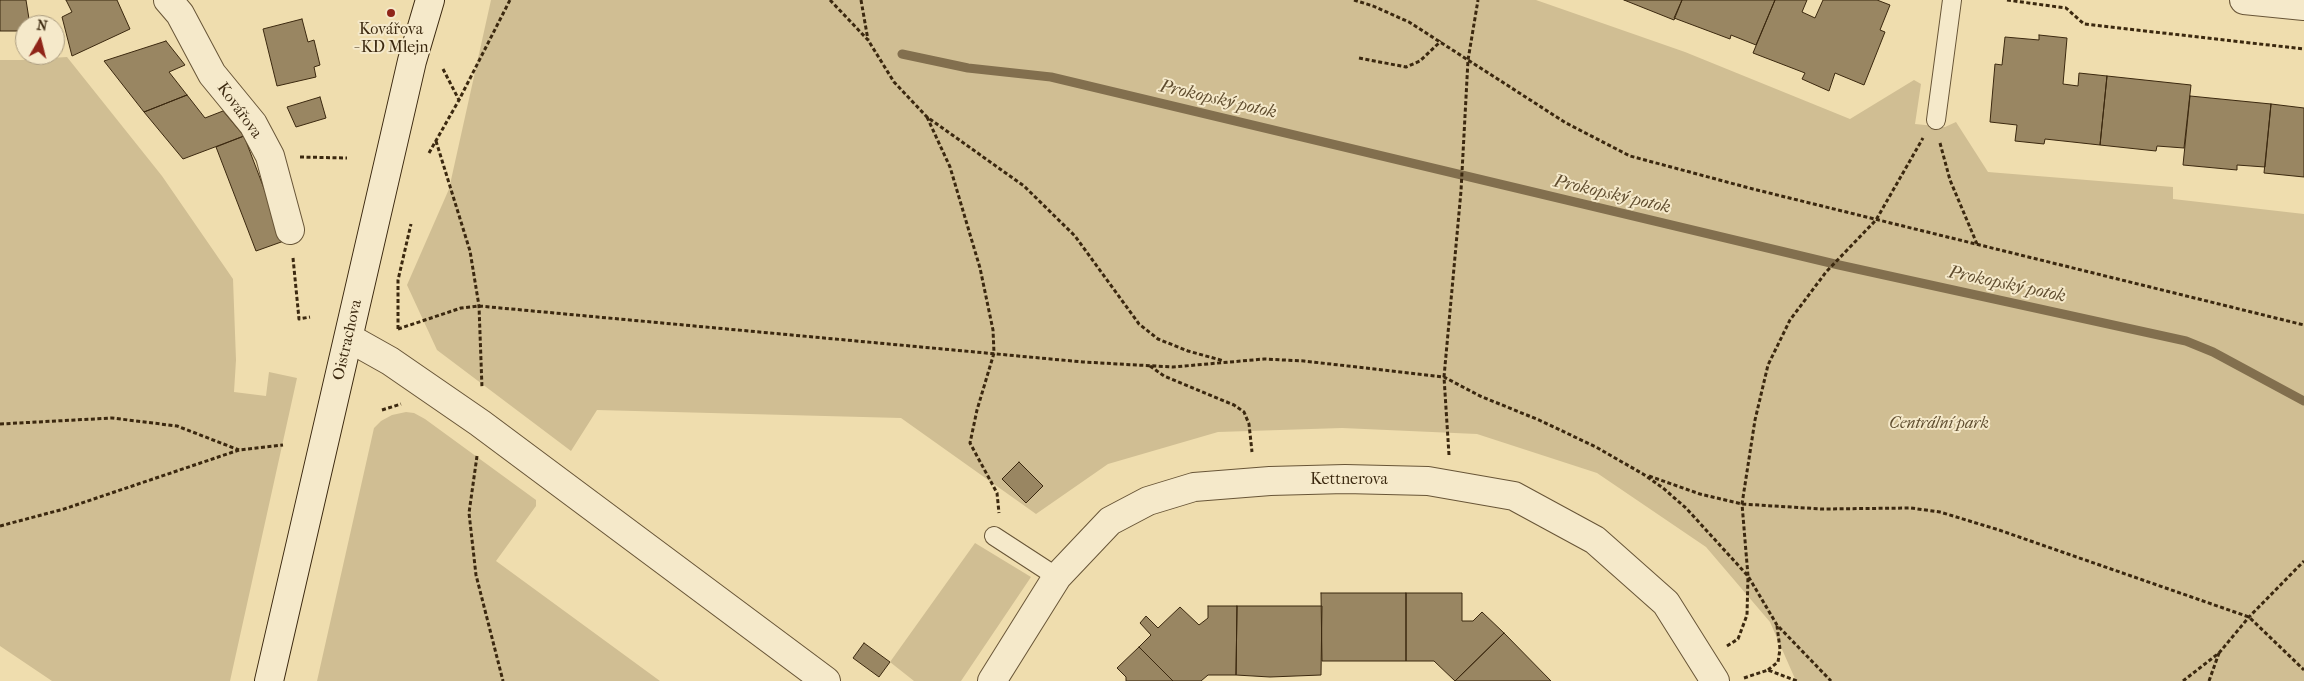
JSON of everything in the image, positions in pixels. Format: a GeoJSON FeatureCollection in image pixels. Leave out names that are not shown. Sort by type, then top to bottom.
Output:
{"type":"FeatureCollection","features":[{"type":"Feature","properties":{"kind":"street","name":"Kovářova"},"geometry":{"type":"LineString","coordinates":[[168,0],[180,14],[212,74],[252,124],[270,156],[290,230]]}},
{"type":"Feature","properties":{"kind":"street","name":"Oistrachova"},"geometry":{"type":"LineString","coordinates":[[270,681],[412,61],[430,0]]}},
{"type":"Feature","properties":{"kind":"street"},"geometry":{"type":"LineString","coordinates":[[2244,0],[2304,6]]}},
{"type":"Feature","properties":{"kind":"street"},"geometry":{"type":"LineString","coordinates":[[349,338],[390,361],[480,423],[822,678]]}},
{"type":"Feature","properties":{"kind":"street","name":"Kettnerova"},"geometry":{"type":"LineString","coordinates":[[992,681],[1057,577],[1110,521],[1148,501],[1194,487],[1254,482],[1345,479],[1428,481],[1514,496],[1595,540],[1666,603],[1709,671]]}},
{"type":"Feature","properties":{"kind":"lane"},"geometry":{"type":"LineString","coordinates":[[1936,120],[1952,0]]}},
{"type":"Feature","properties":{"kind":"lane"},"geometry":{"type":"LineString","coordinates":[[994,536],[1057,577]]}},
{"type":"Feature","properties":{"kind":"path"},"geometry":{"type":"LineString","coordinates":[[429,153],[459,100],[510,0]]}},
{"type":"Feature","properties":{"kind":"path"},"geometry":{"type":"LineString","coordinates":[[830,0],[868,40],[894,82],[927,117],[1024,186],[1075,236],[1139,324],[1158,339],[1188,351],[1228,362]]}},
{"type":"Feature","properties":{"kind":"path"},"geometry":{"type":"LineString","coordinates":[[862,0],[868,40]]}},
{"type":"Feature","properties":{"kind":"path"},"geometry":{"type":"LineString","coordinates":[[1354,0],[1409,22],[1566,123],[1630,156],[1876,220],[2304,325]]}},
{"type":"Feature","properties":{"kind":"path"},"geometry":{"type":"LineString","coordinates":[[1448,485],[1449,444],[1444,377],[1461,192],[1468,60],[1478,0]]}},
{"type":"Feature","properties":{"kind":"path"},"geometry":{"type":"LineString","coordinates":[[2007,0],[2066,8],[2084,24],[2304,49]]}},
{"type":"Feature","properties":{"kind":"path"},"geometry":{"type":"LineString","coordinates":[[1359,58],[1406,66],[1420,61],[1441,41]]}},
{"type":"Feature","properties":{"kind":"path"},"geometry":{"type":"LineString","coordinates":[[443,69],[459,100]]}},
{"type":"Feature","properties":{"kind":"path"},"geometry":{"type":"LineString","coordinates":[[927,117],[950,167],[977,259],[993,330],[994,354],[977,410],[970,443],[997,494],[1000,521],[994,536]]}},
{"type":"Feature","properties":{"kind":"path"},"geometry":{"type":"LineString","coordinates":[[1709,671],[1738,639],[1747,616],[1748,576],[1742,504],[1755,420],[1768,365],[1790,320],[1826,272],[1876,220],[1924,137],[1936,120]]}},
{"type":"Feature","properties":{"kind":"path"},"geometry":{"type":"LineString","coordinates":[[1936,120],[1938,138],[1950,180],[1977,245]]}},
{"type":"Feature","properties":{"kind":"path"},"geometry":{"type":"LineString","coordinates":[[436,141],[470,251],[479,306],[482,382],[480,423],[468,513],[476,575],[503,681]]}},
{"type":"Feature","properties":{"kind":"path"},"geometry":{"type":"LineString","coordinates":[[305,157],[347,158]]}},
{"type":"Feature","properties":{"kind":"path"},"geometry":{"type":"LineString","coordinates":[[390,361],[398,329],[398,280],[411,224]]}},
{"type":"Feature","properties":{"kind":"path"},"geometry":{"type":"LineString","coordinates":[[290,230],[299,319],[310,317]]}},
{"type":"Feature","properties":{"kind":"path"},"geometry":{"type":"LineString","coordinates":[[398,329],[461,308],[479,306],[1083,362],[1173,367],[1264,359],[1304,360],[1444,377],[1480,396],[1539,420],[1643,474],[1700,494],[1742,504],[1822,509],[1911,508],[1940,512],[1999,530],[2249,617],[2304,670]]}},
{"type":"Feature","properties":{"kind":"path"},"geometry":{"type":"LineString","coordinates":[[1150,366],[1164,376],[1227,402],[1244,412],[1249,424],[1254,482]]}},
{"type":"Feature","properties":{"kind":"path"},"geometry":{"type":"LineString","coordinates":[[0,424],[112,418],[177,426],[239,450]]}},
{"type":"Feature","properties":{"kind":"path"},"geometry":{"type":"LineString","coordinates":[[0,526],[64,509],[239,450],[283,445]]}},
{"type":"Feature","properties":{"kind":"path"},"geometry":{"type":"LineString","coordinates":[[1643,474],[1686,508],[1748,576],[1777,626],[1831,681]]}},
{"type":"Feature","properties":{"kind":"path"},"geometry":{"type":"LineString","coordinates":[[2183,681],[2219,653],[2249,617],[2304,561]]}},
{"type":"Feature","properties":{"kind":"path"},"geometry":{"type":"LineString","coordinates":[[1736,681],[1768,670],[1778,662],[1780,649],[1777,626]]}},
{"type":"Feature","properties":{"kind":"path"},"geometry":{"type":"LineString","coordinates":[[2209,681],[2219,653]]}},
{"type":"Feature","properties":{"kind":"path"},"geometry":{"type":"LineString","coordinates":[[1768,670],[1797,681]]}},
{"type":"Feature","properties":{"kind":"green space","name":"Centrální park"},"geometry":{"type":"Polygon","coordinates":[[[491,0],[1536,0],[1685,52],[1850,119],[1914,80],[1921,84],[1915,124],[1945,127],[1956,122],[1988,172],[2173,187],[2173,199],[2304,214],[2304,681],[1796,681],[1770,622],[1706,547],[1597,473],[1477,434],[1342,428],[1218,432],[1108,464],[1036,514],[901,418],[597,410],[571,451],[437,350],[407,285],[449,189],[491,0]],[[1019,462],[1002,479],[1025,502],[1019,462]]]}},
{"type":"Feature","properties":{"kind":"green space"},"geometry":{"type":"Polygon","coordinates":[[[65,57],[67,57],[162,176],[233,279],[236,360],[234,392],[266,396],[269,372],[297,378],[230,681],[52,681],[0,646],[0,60],[15,60],[15,65],[65,65],[65,57]]]}},
{"type":"Feature","properties":{"kind":"green space"},"geometry":{"type":"Polygon","coordinates":[[[406,412],[414,413],[425,419],[536,500],[536,506],[496,561],[660,681],[317,681],[374,428],[381,421],[392,415],[406,412]]]}},
{"type":"Feature","properties":{"kind":"green space"},"geometry":{"type":"Polygon","coordinates":[[[975,543],[1031,577],[961,681],[914,681],[890,662],[975,543]]]}},
{"type":"Feature","properties":{"kind":"building"},"geometry":{"type":"Polygon","coordinates":[[[0,0],[26,0],[28,15],[15,15],[15,31],[0,31],[0,0]]]}},
{"type":"Feature","properties":{"kind":"building"},"geometry":{"type":"Polygon","coordinates":[[[66,0],[117,0],[130,29],[72,56],[65,29],[65,16],[72,12],[66,0]]]}},
{"type":"Feature","properties":{"kind":"building"},"geometry":{"type":"Polygon","coordinates":[[[1624,0],[1682,0],[1674,20],[1624,0]]]}},
{"type":"Feature","properties":{"kind":"building"},"geometry":{"type":"Polygon","coordinates":[[[1682,0],[1775,0],[1756,45],[1731,35],[1730,39],[1674,18],[1682,0]]]}},
{"type":"Feature","properties":{"kind":"building"},"geometry":{"type":"Polygon","coordinates":[[[1775,0],[1807,0],[1802,12],[1815,18],[1823,0],[1877,0],[1890,5],[1880,30],[1885,32],[1864,85],[1835,73],[1829,91],[1802,79],[1805,73],[1753,53],[1775,0]]]}},
{"type":"Feature","properties":{"kind":"building"},"geometry":{"type":"Polygon","coordinates":[[[302,19],[308,42],[314,40],[320,65],[314,67],[316,77],[277,86],[263,29],[302,19]]]}},
{"type":"Feature","properties":{"kind":"building"},"geometry":{"type":"Polygon","coordinates":[[[2039,35],[2067,38],[2063,84],[2078,86],[2079,73],[2107,76],[2100,145],[2045,139],[2044,144],[2015,141],[2017,125],[1990,122],[1995,64],[2002,65],[2005,37],[2039,40],[2039,35]]]}},
{"type":"Feature","properties":{"kind":"building"},"geometry":{"type":"Polygon","coordinates":[[[166,41],[185,65],[169,72],[187,95],[144,112],[104,61],[166,41]]]}},
{"type":"Feature","properties":{"kind":"building"},"geometry":{"type":"Polygon","coordinates":[[[2107,76],[2191,85],[2184,148],[2157,146],[2156,151],[2100,145],[2107,76]]]}},
{"type":"Feature","properties":{"kind":"building"},"geometry":{"type":"Polygon","coordinates":[[[187,95],[205,118],[223,111],[244,136],[183,159],[144,112],[187,95]]]}},
{"type":"Feature","properties":{"kind":"building"},"geometry":{"type":"Polygon","coordinates":[[[2190,96],[2271,104],[2265,167],[2237,165],[2237,170],[2183,165],[2190,96]]]}},
{"type":"Feature","properties":{"kind":"building"},"geometry":{"type":"Polygon","coordinates":[[[320,97],[326,118],[296,127],[287,107],[320,97]]]}},
{"type":"Feature","properties":{"kind":"building"},"geometry":{"type":"Polygon","coordinates":[[[2271,104],[2304,108],[2304,177],[2264,173],[2271,104]]]}},
{"type":"Feature","properties":{"kind":"building"},"geometry":{"type":"Polygon","coordinates":[[[244,136],[284,241],[256,251],[216,147],[244,136]]]}},
{"type":"Feature","properties":{"kind":"building"},"geometry":{"type":"Polygon","coordinates":[[[1019,462],[1043,486],[1026,503],[1002,479],[1019,462]]]}},
{"type":"Feature","properties":{"kind":"building"},"geometry":{"type":"Polygon","coordinates":[[[1321,593],[1406,593],[1406,661],[1322,661],[1321,593]]]}},
{"type":"Feature","properties":{"kind":"building"},"geometry":{"type":"Polygon","coordinates":[[[1406,593],[1462,593],[1462,621],[1473,621],[1482,612],[1504,633],[1455,681],[1434,661],[1406,661],[1406,593]]]}},
{"type":"Feature","properties":{"kind":"building"},"geometry":{"type":"Polygon","coordinates":[[[1208,606],[1237,606],[1236,675],[1208,675],[1201,681],[1173,681],[1139,647],[1151,635],[1140,623],[1146,616],[1158,628],[1180,607],[1199,625],[1208,618],[1208,606]]]}},
{"type":"Feature","properties":{"kind":"building"},"geometry":{"type":"Polygon","coordinates":[[[1237,606],[1322,606],[1321,675],[1270,677],[1236,675],[1237,606]]]}},
{"type":"Feature","properties":{"kind":"building"},"geometry":{"type":"Polygon","coordinates":[[[1504,633],[1551,681],[1455,681],[1504,633]]]}},
{"type":"Feature","properties":{"kind":"building"},"geometry":{"type":"Polygon","coordinates":[[[864,643],[890,662],[879,677],[853,658],[864,643]]]}},
{"type":"Feature","properties":{"kind":"building"},"geometry":{"type":"Polygon","coordinates":[[[1139,647],[1173,681],[1126,681],[1126,677],[1117,668],[1139,647]]]}},
{"type":"Feature","properties":{"kind":"waterway","name":"Prokopský potok"},"geometry":{"type":"LineString","coordinates":[[902,54],[968,68],[1051,77],[1839,265],[2186,341],[2213,352],[2304,401]]}},
{"type":"Feature","properties":{"kind":"place","name":"Kovářova - KD Mlejn"},"geometry":{"type":"Point","coordinates":[391,13]}}]}
